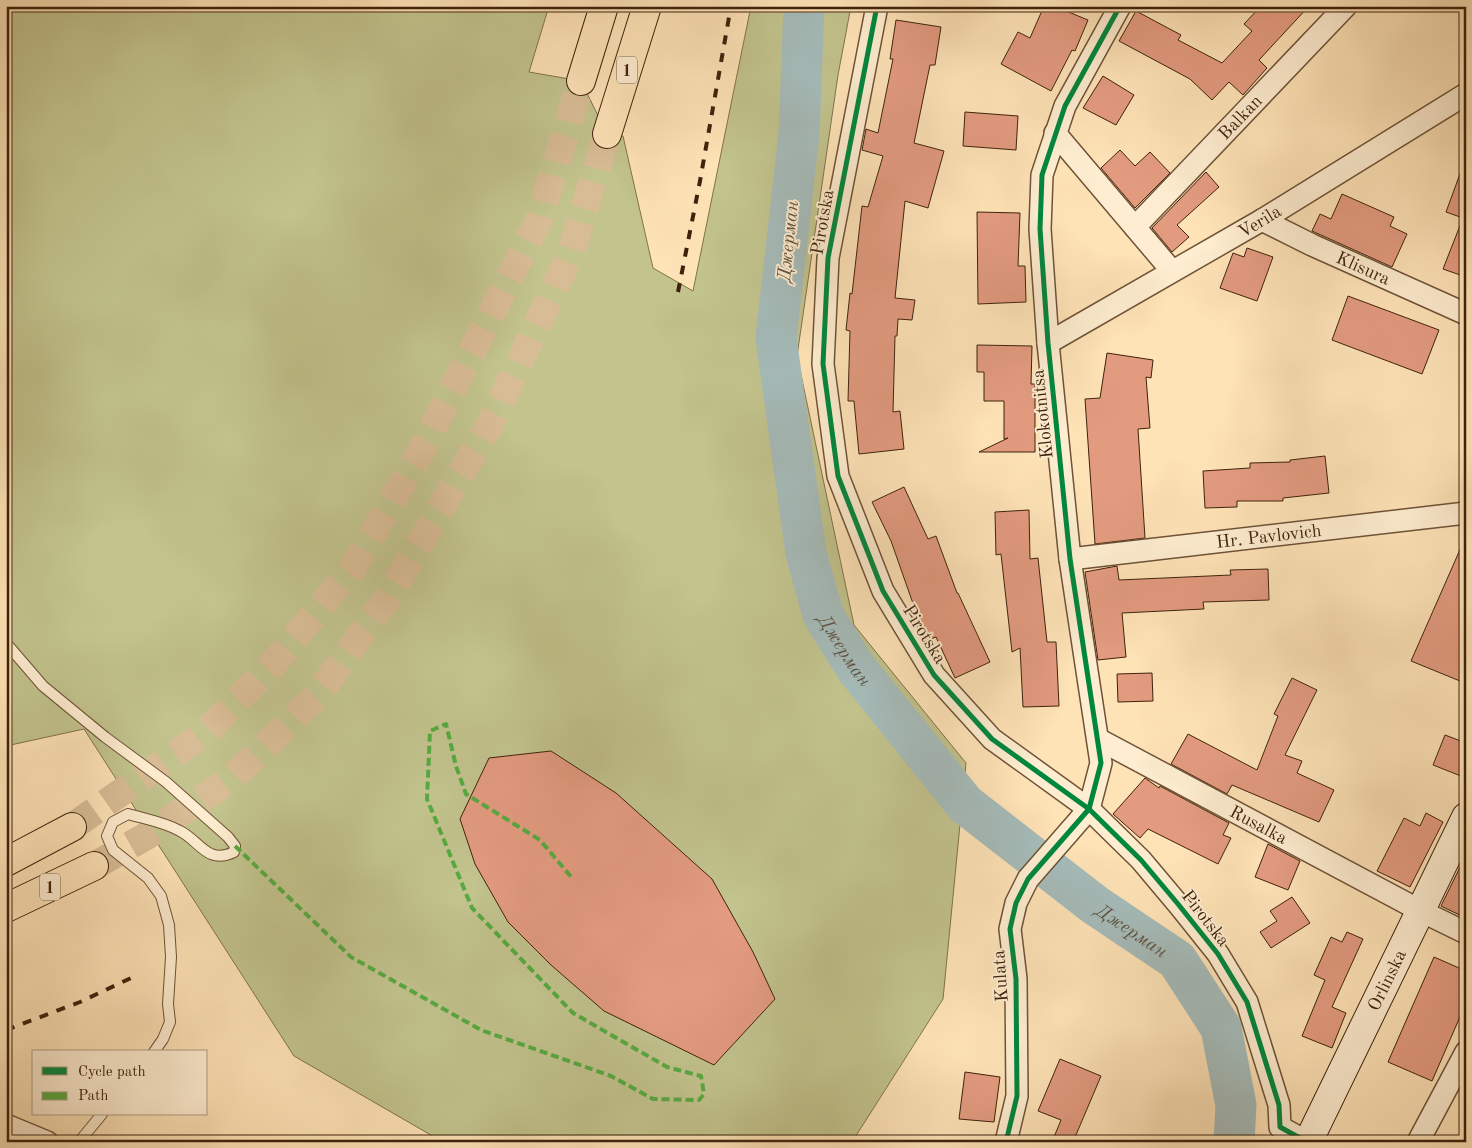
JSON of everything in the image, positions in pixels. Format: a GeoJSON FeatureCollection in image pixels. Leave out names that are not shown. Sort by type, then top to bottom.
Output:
{"type":"FeatureCollection","features":[{"type":"Feature","properties":{"kind":"main road"},"geometry":{"type":"LineString","coordinates":[[581,81],[604,6]]}},
{"type":"Feature","properties":{"kind":"main road","name":"1"},"geometry":{"type":"LineString","coordinates":[[608,134],[647,6]]}},
{"type":"Feature","properties":{"kind":"main road","name":"1"},"geometry":{"type":"LineString","coordinates":[[6,862],[72,827]]}},
{"type":"Feature","properties":{"kind":"main road","name":"1"},"geometry":{"type":"LineString","coordinates":[[6,908],[94,866]]}},
{"type":"Feature","properties":{"kind":"street","name":"Pirotska"},"geometry":{"type":"LineString","coordinates":[[877,6],[828,258],[824,364],[838,476],[883,591],[934,675],[992,739],[1089,809],[1140,860],[1218,954],[1246,1002],[1278,1105],[1280,1127],[1307,1142]]}},
{"type":"Feature","properties":{"kind":"street","name":"Klokotnitsa"},"geometry":{"type":"LineString","coordinates":[[1073,826],[1089,809],[1101,763],[1070,559],[1048,343],[1040,230],[1042,175],[1065,106],[1120,6]]}},
{"type":"Feature","properties":{"kind":"street","name":"Balkan"},"geometry":{"type":"LineString","coordinates":[[1135,227],[1346,6]]}},
{"type":"Feature","properties":{"kind":"street","name":"Verila"},"geometry":{"type":"LineString","coordinates":[[1048,343],[1262,220],[1466,94]]}},
{"type":"Feature","properties":{"kind":"street"},"geometry":{"type":"LineString","coordinates":[[1055,133],[1172,271]]}},
{"type":"Feature","properties":{"kind":"street","name":"Klisura"},"geometry":{"type":"LineString","coordinates":[[1262,220],[1312,245],[1466,314]]}},
{"type":"Feature","properties":{"kind":"street","name":"Hr. Pavlovich"},"geometry":{"type":"LineString","coordinates":[[1070,559],[1466,512]]}},
{"type":"Feature","properties":{"kind":"street","name":"Rusalka"},"geometry":{"type":"LineString","coordinates":[[1098,739],[1421,911],[1466,932]]}},
{"type":"Feature","properties":{"kind":"street","name":"Orlinska"},"geometry":{"type":"LineString","coordinates":[[1307,1142],[1466,818]]}},
{"type":"Feature","properties":{"kind":"street","name":"Kulata"},"geometry":{"type":"LineString","coordinates":[[1006,1142],[1018,1096],[1016,979],[1010,929],[1016,903],[1028,880],[1073,826]]}},
{"type":"Feature","properties":{"kind":"street"},"geometry":{"type":"LineString","coordinates":[[1418,1142],[1466,1052]]}},
{"type":"Feature","properties":{"kind":"street"},"geometry":{"type":"LineString","coordinates":[[6,1125],[47,1142]]}},
{"type":"Feature","properties":{"kind":"lane"},"geometry":{"type":"LineString","coordinates":[[6,643],[43,686],[105,737],[166,782],[228,837],[235,846],[234,852],[226,856],[207,854],[181,832],[159,822],[128,814],[112,822],[108,836],[112,850],[148,878],[161,896],[168,925],[170,957],[168,1004],[170,1022],[163,1039],[155,1050]]}},
{"type":"Feature","properties":{"kind":"lane"},"geometry":{"type":"LineString","coordinates":[[79,1142],[100,1116]]}},
{"type":"Feature","properties":{"kind":"green space"},"geometry":{"type":"Polygon","coordinates":[[[6,6],[549,6],[529,72],[581,81],[607,134],[623,136],[653,268],[693,291],[751,6],[851,6],[838,75],[797,356],[854,625],[966,763],[943,999],[852,1142],[443,1142],[294,1056],[84,729],[6,746],[6,6]]]}},
{"type":"Feature","properties":{"kind":"building"},"geometry":{"type":"Polygon","coordinates":[[[1044,6],[1054,6],[1088,20],[1075,51],[1072,50],[1051,91],[1001,64],[1018,32],[1030,38],[1044,6]]]}},
{"type":"Feature","properties":{"kind":"building"},"geometry":{"type":"Polygon","coordinates":[[[1261,6],[1309,6],[1259,60],[1267,68],[1243,95],[1229,82],[1212,100],[1190,79],[1119,41],[1136,11],[1181,35],[1178,40],[1222,63],[1252,31],[1244,24],[1261,6]]]}},
{"type":"Feature","properties":{"kind":"building"},"geometry":{"type":"Polygon","coordinates":[[[896,20],[941,27],[935,65],[930,65],[914,143],[944,151],[928,208],[905,201],[895,298],[915,300],[912,320],[898,319],[897,336],[895,336],[893,412],[900,411],[904,449],[859,454],[854,401],[848,401],[850,331],[846,330],[862,206],[868,207],[883,156],[862,150],[866,129],[878,133],[893,59],[890,59],[896,20]]]}},
{"type":"Feature","properties":{"kind":"building"},"geometry":{"type":"Polygon","coordinates":[[[1103,76],[1134,95],[1116,125],[1083,108],[1103,76]]]}},
{"type":"Feature","properties":{"kind":"building"},"geometry":{"type":"Polygon","coordinates":[[[965,112],[1018,116],[1016,150],[963,146],[965,112]]]}},
{"type":"Feature","properties":{"kind":"building"},"geometry":{"type":"Polygon","coordinates":[[[1120,150],[1135,166],[1150,152],[1170,173],[1135,208],[1101,168],[1120,150]]]}},
{"type":"Feature","properties":{"kind":"building"},"geometry":{"type":"Polygon","coordinates":[[[1464,163],[1466,164],[1466,277],[1443,269],[1463,218],[1446,212],[1464,163]]]}},
{"type":"Feature","properties":{"kind":"building"},"geometry":{"type":"Polygon","coordinates":[[[1206,172],[1219,187],[1177,225],[1189,237],[1172,252],[1152,228],[1206,172]]]}},
{"type":"Feature","properties":{"kind":"building"},"geometry":{"type":"Polygon","coordinates":[[[1342,194],[1394,217],[1390,226],[1407,234],[1392,267],[1312,231],[1320,214],[1331,219],[1342,194]]]}},
{"type":"Feature","properties":{"kind":"building"},"geometry":{"type":"Polygon","coordinates":[[[977,212],[1020,213],[1018,266],[1025,266],[1026,302],[978,304],[977,212]]]}},
{"type":"Feature","properties":{"kind":"building"},"geometry":{"type":"Polygon","coordinates":[[[1247,248],[1273,257],[1257,301],[1220,288],[1233,253],[1244,257],[1247,248]]]}},
{"type":"Feature","properties":{"kind":"building"},"geometry":{"type":"Polygon","coordinates":[[[1348,296],[1439,330],[1422,374],[1332,340],[1348,296]]]}},
{"type":"Feature","properties":{"kind":"building"},"geometry":{"type":"Polygon","coordinates":[[[977,345],[1032,346],[1031,384],[1035,384],[1035,452],[979,452],[1008,438],[1004,439],[1004,401],[984,401],[984,372],[977,372],[977,345]]]}},
{"type":"Feature","properties":{"kind":"building"},"geometry":{"type":"Polygon","coordinates":[[[1107,353],[1153,360],[1151,378],[1146,377],[1150,428],[1138,429],[1145,538],[1095,544],[1085,399],[1100,398],[1107,353]]]}},
{"type":"Feature","properties":{"kind":"building"},"geometry":{"type":"Polygon","coordinates":[[[1325,456],[1329,493],[1283,498],[1283,501],[1237,501],[1237,507],[1205,508],[1203,471],[1250,468],[1250,463],[1290,462],[1290,460],[1325,456]]]}},
{"type":"Feature","properties":{"kind":"building"},"geometry":{"type":"Polygon","coordinates":[[[904,487],[928,539],[936,536],[957,593],[990,662],[955,678],[936,637],[928,640],[915,613],[891,541],[872,502],[904,487]]]}},
{"type":"Feature","properties":{"kind":"building"},"geometry":{"type":"Polygon","coordinates":[[[1029,510],[1030,559],[1038,558],[1047,642],[1056,642],[1059,706],[1023,707],[1020,648],[1012,652],[1001,554],[996,555],[995,512],[1029,510]]]}},
{"type":"Feature","properties":{"kind":"building"},"geometry":{"type":"Polygon","coordinates":[[[1466,536],[1466,667],[1460,681],[1411,661],[1466,536]]]}},
{"type":"Feature","properties":{"kind":"building"},"geometry":{"type":"Polygon","coordinates":[[[1117,566],[1119,580],[1231,575],[1230,570],[1268,569],[1269,600],[1203,602],[1204,609],[1122,613],[1126,657],[1098,660],[1085,572],[1117,566]]]}},
{"type":"Feature","properties":{"kind":"building"},"geometry":{"type":"Polygon","coordinates":[[[1152,673],[1153,701],[1118,702],[1117,674],[1152,673]]]}},
{"type":"Feature","properties":{"kind":"building"},"geometry":{"type":"Polygon","coordinates":[[[1292,678],[1317,690],[1285,755],[1302,761],[1297,773],[1334,790],[1319,822],[1232,785],[1227,794],[1171,764],[1188,734],[1257,770],[1278,716],[1274,714],[1292,678]]]}},
{"type":"Feature","properties":{"kind":"building"},"geometry":{"type":"Polygon","coordinates":[[[1445,735],[1466,743],[1466,778],[1433,765],[1445,735]]]}},
{"type":"Feature","properties":{"kind":"building"},"geometry":{"type":"Polygon","coordinates":[[[551,751],[616,793],[712,879],[753,952],[775,999],[714,1065],[604,1011],[551,965],[508,922],[475,864],[460,819],[489,758],[551,751]]]}},
{"type":"Feature","properties":{"kind":"building"},"geometry":{"type":"Polygon","coordinates":[[[1145,778],[1159,788],[1160,786],[1229,823],[1223,835],[1231,838],[1218,864],[1148,829],[1140,838],[1113,814],[1145,778]]]}},
{"type":"Feature","properties":{"kind":"building"},"geometry":{"type":"Polygon","coordinates":[[[1426,813],[1443,822],[1410,887],[1377,871],[1404,818],[1420,826],[1426,813]]]}},
{"type":"Feature","properties":{"kind":"building"},"geometry":{"type":"Polygon","coordinates":[[[1268,844],[1300,861],[1288,890],[1255,877],[1268,844]]]}},
{"type":"Feature","properties":{"kind":"building"},"geometry":{"type":"Polygon","coordinates":[[[1466,855],[1466,918],[1441,906],[1466,855]]]}},
{"type":"Feature","properties":{"kind":"building"},"geometry":{"type":"Polygon","coordinates":[[[1292,897],[1310,923],[1271,948],[1260,932],[1277,921],[1270,911],[1292,897]]]}},
{"type":"Feature","properties":{"kind":"building"},"geometry":{"type":"Polygon","coordinates":[[[1347,932],[1363,939],[1332,1007],[1346,1013],[1332,1048],[1302,1036],[1325,980],[1314,975],[1331,937],[1342,942],[1347,932]]]}},
{"type":"Feature","properties":{"kind":"building"},"geometry":{"type":"Polygon","coordinates":[[[1434,957],[1466,971],[1466,1003],[1432,1081],[1388,1062],[1434,957]]]}},
{"type":"Feature","properties":{"kind":"building"},"geometry":{"type":"Polygon","coordinates":[[[1060,1059],[1101,1076],[1073,1142],[1052,1142],[1061,1120],[1038,1111],[1060,1059]]]}},
{"type":"Feature","properties":{"kind":"building"},"geometry":{"type":"Polygon","coordinates":[[[965,1072],[1000,1077],[994,1122],[959,1119],[965,1072]]]}},
{"type":"Feature","properties":{"kind":"waterway","name":"Джерман"},"geometry":{"type":"LineString","coordinates":[[804,6],[799,134],[776,338],[806,553],[823,615],[856,668],[965,804],[1095,905],[1177,960],[1221,1028],[1236,1105],[1234,1142]]}},
{"type":"Feature","properties":{"kind":"tunnel"},"geometry":{"type":"LineString","coordinates":[[72,827],[205,733],[272,665],[352,569],[419,455],[539,220],[581,81]]}},
{"type":"Feature","properties":{"kind":"tunnel"},"geometry":{"type":"LineString","coordinates":[[94,866],[148,835],[232,778],[316,697],[386,600],[490,425],[571,253],[607,134]]}},
{"type":"Feature","properties":{"kind":"railway"},"geometry":{"type":"LineString","coordinates":[[678,292],[731,6]]}},
{"type":"Feature","properties":{"kind":"railway"},"geometry":{"type":"LineString","coordinates":[[6,1030],[80,1002],[131,978]]}},
{"type":"Feature","properties":{"kind":"marked path"},"geometry":{"type":"LineString","coordinates":[[235,846],[351,957],[481,1030],[611,1076],[653,1099],[699,1100],[704,1094],[701,1076],[667,1067],[573,1013],[472,908],[427,799],[430,731],[446,724],[456,766],[466,794],[540,840],[573,879]]}},
{"type":"Feature","properties":{"kind":"cycle path"},"geometry":{"type":"LineString","coordinates":[[877,6],[828,258],[823,364],[838,476],[883,591],[934,675],[992,739],[1089,809],[1141,860],[1218,954],[1247,1002],[1279,1105],[1280,1127],[1307,1142]]}},
{"type":"Feature","properties":{"kind":"cycle path"},"geometry":{"type":"LineString","coordinates":[[1006,1142],[1017,1096],[1016,979],[1010,929],[1016,903],[1028,879],[1089,809],[1101,763],[1070,559],[1048,343],[1040,229],[1042,175],[1065,106],[1120,6]]}}]}
